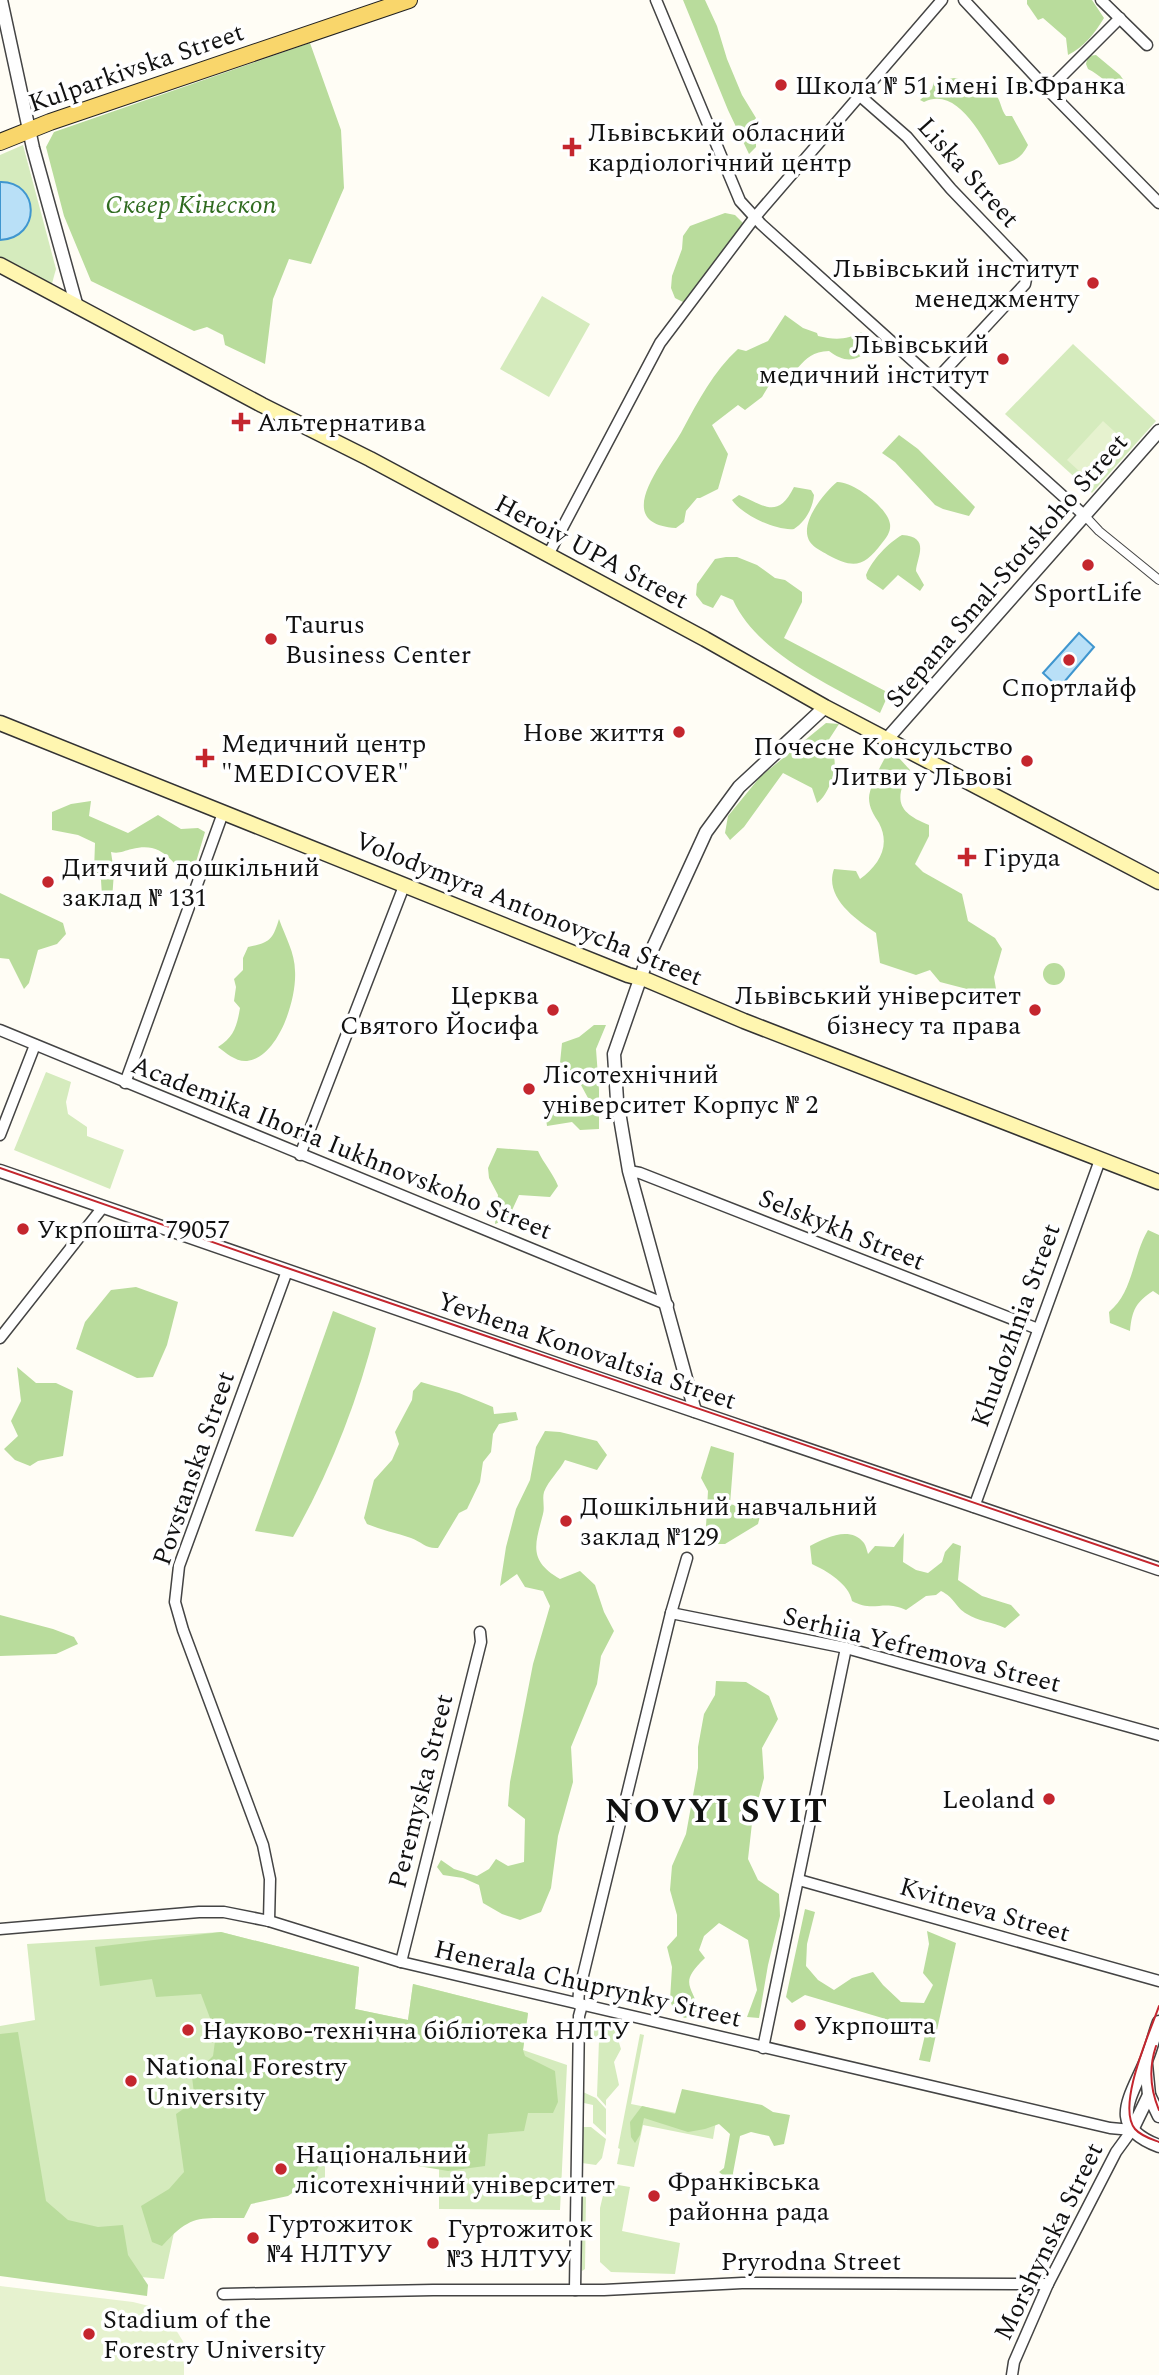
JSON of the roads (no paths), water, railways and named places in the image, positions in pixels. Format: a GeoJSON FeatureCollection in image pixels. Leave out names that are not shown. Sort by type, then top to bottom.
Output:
{"type":"FeatureCollection","features":[{"type":"Feature","properties":{"kind":"main road","name":"Kulparkivska Street"},"geometry":{"type":"LineString","coordinates":[[0,142],[29,129],[409,0]]}},
{"type":"Feature","properties":{"kind":"main road","name":"Heroiv UPA Street"},"geometry":{"type":"LineString","coordinates":[[0,265],[262,405],[370,459],[705,639],[825,707],[1159,882]]}},
{"type":"Feature","properties":{"kind":"main road","name":"Volodymyra Antonovycha Street"},"geometry":{"type":"LineString","coordinates":[[0,723],[628,975],[640,977],[744,1021],[1159,1182]]}},
{"type":"Feature","properties":{"kind":"street"},"geometry":{"type":"LineString","coordinates":[[1,0],[29,129],[77,307]]}},
{"type":"Feature","properties":{"kind":"street"},"geometry":{"type":"LineString","coordinates":[[656,0],[740,201],[934,381],[1100,531],[1159,580]]}},
{"type":"Feature","properties":{"kind":"street"},"geometry":{"type":"LineString","coordinates":[[548,555],[660,343],[755,217],[942,0]]}},
{"type":"Feature","properties":{"kind":"street"},"geometry":{"type":"LineString","coordinates":[[964,0],[1159,203]]}},
{"type":"Feature","properties":{"kind":"street"},"geometry":{"type":"LineString","coordinates":[[1101,0],[1147,45]]}},
{"type":"Feature","properties":{"kind":"street"},"geometry":{"type":"LineString","coordinates":[[1048,90],[1120,18]]}},
{"type":"Feature","properties":{"kind":"street","name":"Liska Street"},"geometry":{"type":"LineString","coordinates":[[859,95],[907,137],[951,189],[1022,263],[1027,274],[1025,284],[934,381]]}},
{"type":"Feature","properties":{"kind":"street","name":"Stepana Smal-Stotskoho Street"},"geometry":{"type":"LineString","coordinates":[[887,739],[1159,431]]}},
{"type":"Feature","properties":{"kind":"street"},"geometry":{"type":"LineString","coordinates":[[695,1411],[629,1171],[617,1100],[614,1054],[640,977],[706,832],[739,787],[825,707]]}},
{"type":"Feature","properties":{"kind":"street"},"geometry":{"type":"LineString","coordinates":[[125,1083],[223,813]]}},
{"type":"Feature","properties":{"kind":"street"},"geometry":{"type":"LineString","coordinates":[[300,1155],[404,886]]}},
{"type":"Feature","properties":{"kind":"street","name":"Academika Ihoria Iukhnovskoho Street"},"geometry":{"type":"LineString","coordinates":[[0,1030],[668,1305]]}},
{"type":"Feature","properties":{"kind":"street"},"geometry":{"type":"LineString","coordinates":[[0,1135],[35,1045]]}},
{"type":"Feature","properties":{"kind":"street","name":"Khudozhnia Street"},"geometry":{"type":"LineString","coordinates":[[974,1507],[1100,1160]]}},
{"type":"Feature","properties":{"kind":"street","name":"Yevhena Konovaltsia Street"},"geometry":{"type":"LineString","coordinates":[[0,1171],[1159,1569]]}},
{"type":"Feature","properties":{"kind":"street","name":"Selskykh Street"},"geometry":{"type":"LineString","coordinates":[[629,1171],[653,1178],[1038,1329]]}},
{"type":"Feature","properties":{"kind":"street"},"geometry":{"type":"LineString","coordinates":[[0,1338],[103,1207]]}},
{"type":"Feature","properties":{"kind":"street","name":"Povstanska Street"},"geometry":{"type":"LineString","coordinates":[[269,1921],[270,1879],[263,1845],[175,1602],[178,1566],[287,1271]]}},
{"type":"Feature","properties":{"kind":"street"},"geometry":{"type":"LineString","coordinates":[[575,2290],[579,1992],[671,1613],[687,1558]]}},
{"type":"Feature","properties":{"kind":"street","name":"Serhiia Yefremova Street"},"geometry":{"type":"LineString","coordinates":[[671,1613],[846,1648],[1159,1735]]}},
{"type":"Feature","properties":{"kind":"street","name":"Peremyska Street"},"geometry":{"type":"LineString","coordinates":[[401,1962],[481,1642],[480,1632]]}},
{"type":"Feature","properties":{"kind":"street"},"geometry":{"type":"LineString","coordinates":[[763,2048],[846,1648]]}},
{"type":"Feature","properties":{"kind":"street","name":"Kvitneva Street"},"geometry":{"type":"LineString","coordinates":[[799,1880],[1159,1981]]}},
{"type":"Feature","properties":{"kind":"street","name":"Henerala Chuprynky Street"},"geometry":{"type":"LineString","coordinates":[[0,1928],[224,1912],[269,1921],[401,1962],[580,2005],[1110,2128],[1132,2130],[1139,2137],[1159,2146]]}},
{"type":"Feature","properties":{"kind":"street"},"geometry":{"type":"LineString","coordinates":[[1132,2130],[1126,2119],[1126,2105],[1159,2022]]}},
{"type":"Feature","properties":{"kind":"street"},"geometry":{"type":"LineString","coordinates":[[1146,2060],[1149,2095],[1159,2116]]}},
{"type":"Feature","properties":{"kind":"street"},"geometry":{"type":"LineString","coordinates":[[1132,2130],[1149,2095]]}},
{"type":"Feature","properties":{"kind":"street","name":"Morshynska Street"},"geometry":{"type":"LineString","coordinates":[[1012,2375],[1014,2362],[1048,2284],[1118,2148],[1132,2130]]}},
{"type":"Feature","properties":{"kind":"street","name":"Pryrodna Street"},"geometry":{"type":"LineString","coordinates":[[223,2294],[575,2290],[742,2283],[1048,2284]]}},
{"type":"Feature","properties":{"kind":"water"},"geometry":{"type":"Polygon","coordinates":[[[0,182],[13,184],[23,190],[29,199],[31,210],[29,221],[23,230],[14,237],[0,240],[0,182]]]}},
{"type":"Feature","properties":{"kind":"water","name":"Спортлайф"},"geometry":{"type":"Polygon","coordinates":[[[1079,633],[1094,647],[1059,688],[1043,673],[1079,633]]]}},
{"type":"Feature","properties":{"kind":"tram line"},"geometry":{"type":"LineString","coordinates":[[0,1168],[1159,1566]]}},
{"type":"Feature","properties":{"kind":"tram line"},"geometry":{"type":"LineString","coordinates":[[1159,2006],[1136,2069],[1129,2104],[1130,2118],[1135,2129],[1159,2142]]}},
{"type":"Feature","properties":{"kind":"tram line"},"geometry":{"type":"LineString","coordinates":[[1156,2046],[1152,2078],[1159,2110]]}},
{"type":"Feature","properties":{"kind":"place","name":"Школа № 51 імені Ів.Франка"},"geometry":{"type":"Point","coordinates":[781,85]}},
{"type":"Feature","properties":{"kind":"place","name":"Львівський обласний кардіологічний центр"},"geometry":{"type":"Point","coordinates":[572,147]}},
{"type":"Feature","properties":{"kind":"place","name":"Львівський інститут менеджменту"},"geometry":{"type":"Point","coordinates":[1093,283]}},
{"type":"Feature","properties":{"kind":"place","name":"Львівський медичний інститут"},"geometry":{"type":"Point","coordinates":[1003,359]}},
{"type":"Feature","properties":{"kind":"place","name":"Альтернатива"},"geometry":{"type":"Point","coordinates":[241,422]}},
{"type":"Feature","properties":{"kind":"place","name":"SportLife"},"geometry":{"type":"Point","coordinates":[1088,565]}},
{"type":"Feature","properties":{"kind":"place","name":"Taurus Business Center"},"geometry":{"type":"Point","coordinates":[271,639]}},
{"type":"Feature","properties":{"kind":"place","name":"Спортлайф"},"geometry":{"type":"Point","coordinates":[1069,660]}},
{"type":"Feature","properties":{"kind":"place","name":"Нове життя"},"geometry":{"type":"Point","coordinates":[679,732]}},
{"type":"Feature","properties":{"kind":"place","name":"Медичний центр \"MEDICOVER\""},"geometry":{"type":"Point","coordinates":[205,758]}},
{"type":"Feature","properties":{"kind":"place","name":"Почесне Консульство Литви у Львові"},"geometry":{"type":"Point","coordinates":[1027,761]}},
{"type":"Feature","properties":{"kind":"place","name":"Гіруда"},"geometry":{"type":"Point","coordinates":[967,857]}},
{"type":"Feature","properties":{"kind":"place","name":"Дитячий дошкільний заклад № 131"},"geometry":{"type":"Point","coordinates":[48,882]}},
{"type":"Feature","properties":{"kind":"place","name":"Церква Святого Йосифа"},"geometry":{"type":"Point","coordinates":[553,1010]}},
{"type":"Feature","properties":{"kind":"place","name":"Львівський університет бізнесу та права"},"geometry":{"type":"Point","coordinates":[1035,1010]}},
{"type":"Feature","properties":{"kind":"place","name":"Лісотехнічний університет Корпус № 2"},"geometry":{"type":"Point","coordinates":[529,1089]}},
{"type":"Feature","properties":{"kind":"place","name":"Укрпошта 79057"},"geometry":{"type":"Point","coordinates":[23,1229]}},
{"type":"Feature","properties":{"kind":"place","name":"Дошкільний навчальний заклад №129"},"geometry":{"type":"Point","coordinates":[566,1521]}},
{"type":"Feature","properties":{"kind":"place","name":"Leoland"},"geometry":{"type":"Point","coordinates":[1049,1799]}},
{"type":"Feature","properties":{"kind":"place","name":"Укрпошта"},"geometry":{"type":"Point","coordinates":[800,2025]}},
{"type":"Feature","properties":{"kind":"place","name":"Науково-технічна бібліотека НЛТУ"},"geometry":{"type":"Point","coordinates":[188,2030]}},
{"type":"Feature","properties":{"kind":"place","name":"National Forestry University"},"geometry":{"type":"Point","coordinates":[131,2081]}},
{"type":"Feature","properties":{"kind":"place","name":"Національний лісотехнічний університет"},"geometry":{"type":"Point","coordinates":[281,2169]}},
{"type":"Feature","properties":{"kind":"place","name":"Франківська районна рада"},"geometry":{"type":"Point","coordinates":[654,2196]}},
{"type":"Feature","properties":{"kind":"place","name":"Гуртожиток №4 НЛТУУ"},"geometry":{"type":"Point","coordinates":[253,2238]}},
{"type":"Feature","properties":{"kind":"place","name":"Гуртожиток №3 НЛТУУ"},"geometry":{"type":"Point","coordinates":[433,2243]}},
{"type":"Feature","properties":{"kind":"place","name":"Stadium of the Forestry University"},"geometry":{"type":"Point","coordinates":[89,2334]}},
{"type":"Feature","properties":{"kind":"district","name":"NOVYI SVIT"},"geometry":{"type":"Point","coordinates":[717,1810]}},
{"type":"Feature","properties":{"kind":"park label","name":"Сквер Кінескоп"},"geometry":{"type":"Point","coordinates":[191,204]}}]}
